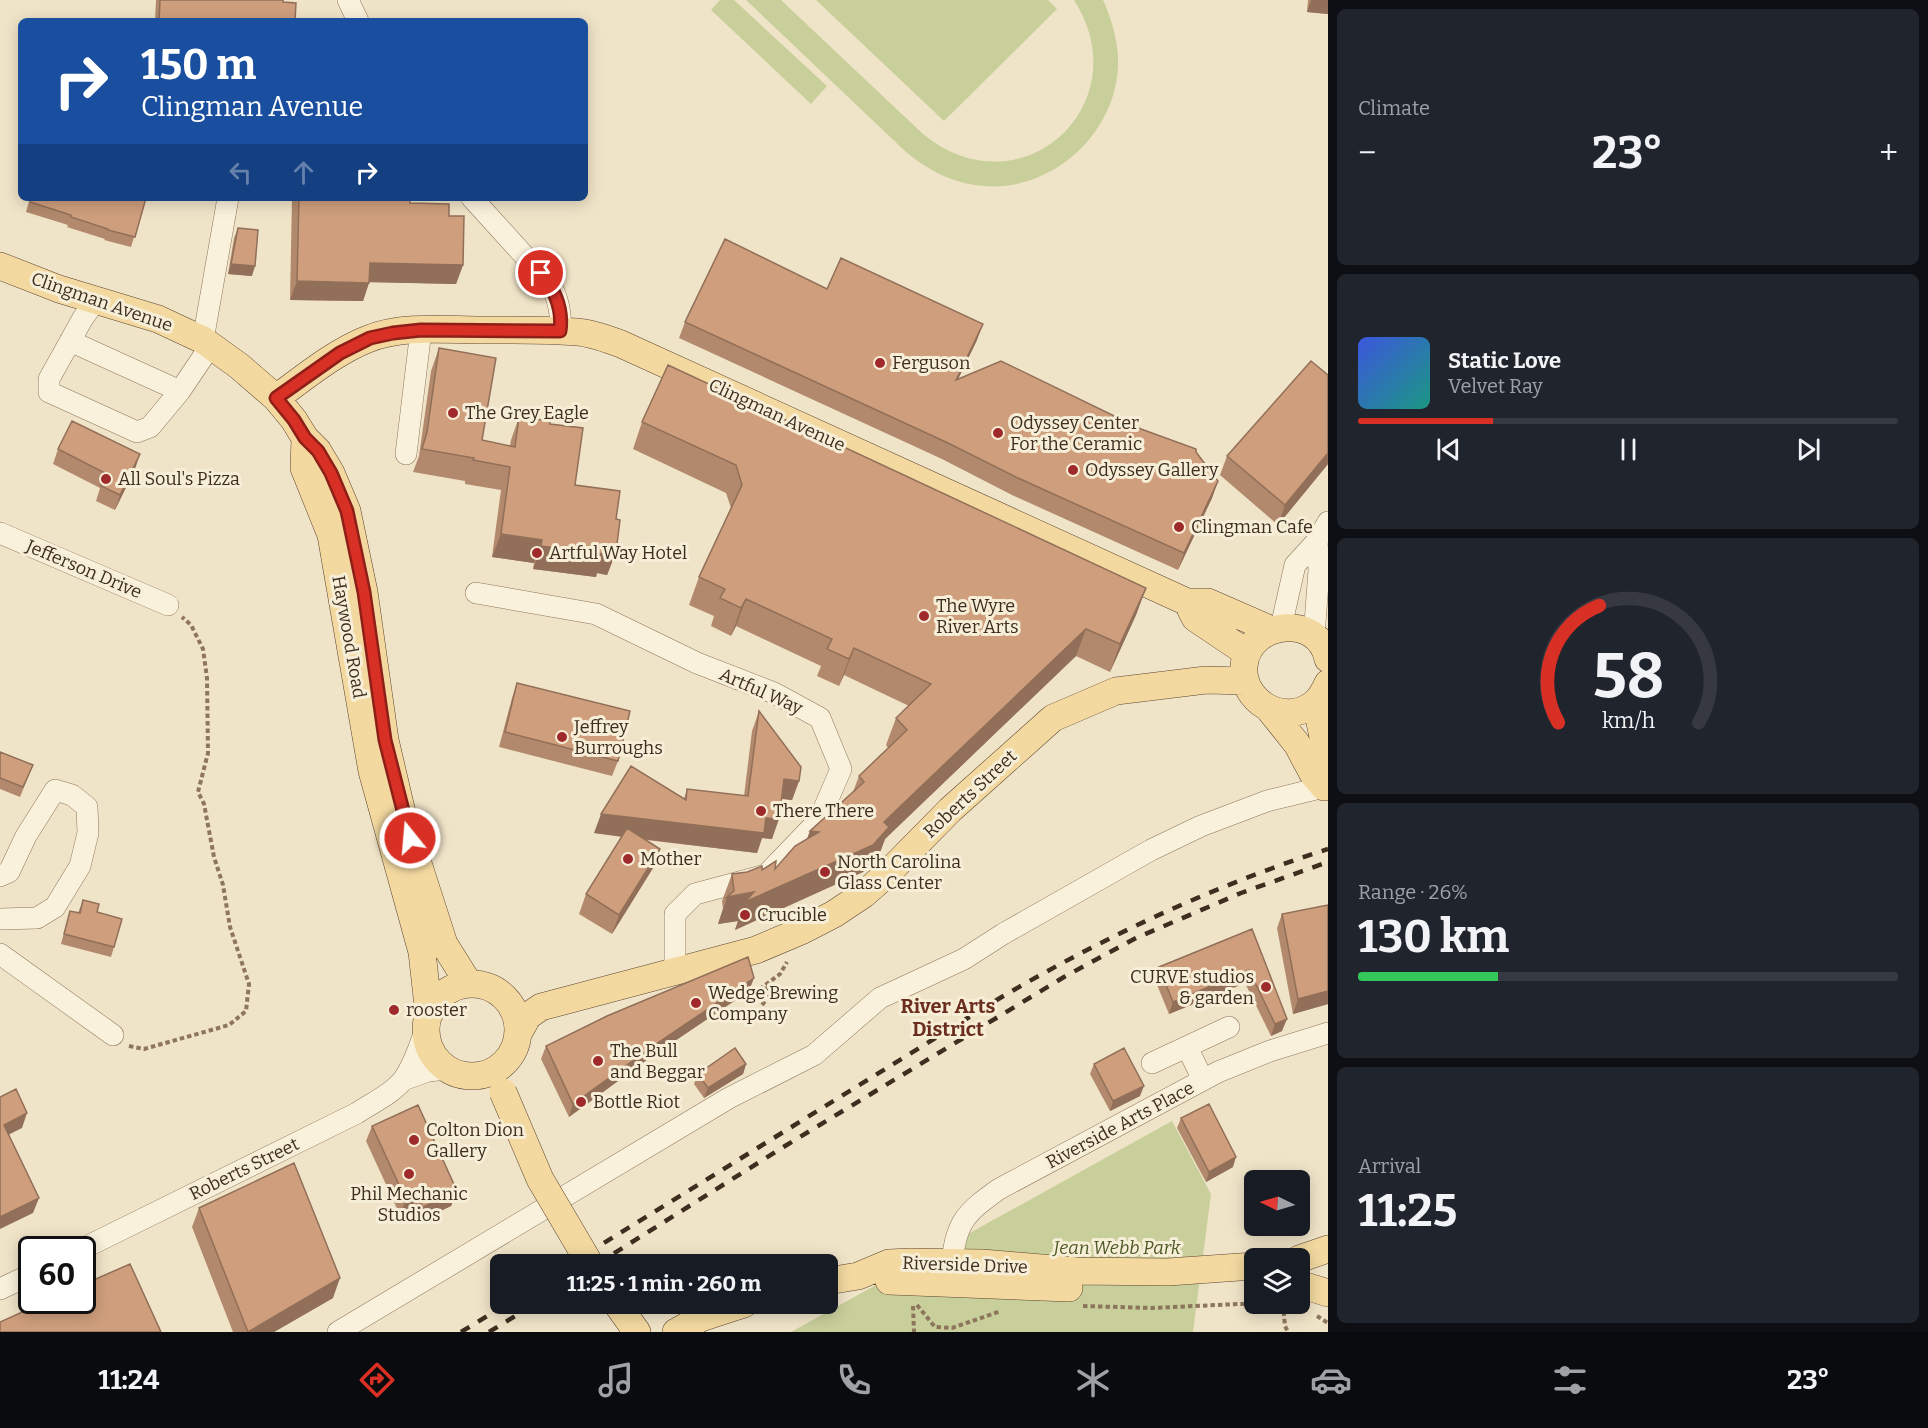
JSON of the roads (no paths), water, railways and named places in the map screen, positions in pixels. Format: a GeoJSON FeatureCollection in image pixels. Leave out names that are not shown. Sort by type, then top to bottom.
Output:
{"type":"FeatureCollection","features":[{"type":"Feature","properties":{"kind":"main road","name":"Clingman Avenue"},"geometry":{"type":"LineString","coordinates":[[0,266],[59,289],[158,319],[207,343],[239,366],[276,398],[356,344],[393,333],[421,330],[560,331],[588,334],[621,344],[1187,602],[1208,602],[1276,628],[1293,627],[1324,651]]}},
{"type":"Feature","properties":{"kind":"main road","name":"Haywood Road"},"geometry":{"type":"LineString","coordinates":[[276,398],[305,438],[318,451],[331,473],[347,511],[364,592],[376,742],[372,771],[422,952],[427,1022]]}},
{"type":"Feature","properties":{"kind":"main road","name":"Clingman Avenue"},"geometry":{"type":"LineString","coordinates":[[1187,602],[1195,618],[1247,653]]}},
{"type":"Feature","properties":{"kind":"main road"},"geometry":{"type":"LineString","coordinates":[[1276,628],[1262,635],[1247,653],[1244,665],[1245,681],[1258,702],[1269,709],[1283,713],[1298,712],[1311,706],[1325,690]]}},
{"type":"Feature","properties":{"kind":"main road","name":"Roberts Street"},"geometry":{"type":"LineString","coordinates":[[507,999],[541,1007],[756,950],[803,930],[834,914],[864,894],[890,872],[950,810],[1053,718],[1116,691],[1206,680],[1245,681]]}},
{"type":"Feature","properties":{"kind":"main road"},"geometry":{"type":"LineString","coordinates":[[1325,690],[1318,713],[1327,781]]}},
{"type":"Feature","properties":{"kind":"main road"},"geometry":{"type":"LineString","coordinates":[[1269,709],[1297,744],[1312,774],[1327,781]]}},
{"type":"Feature","properties":{"kind":"main road","name":"Haywood Road"},"geometry":{"type":"LineString","coordinates":[[376,742],[444,944],[470,984]]}},
{"type":"Feature","properties":{"kind":"main road"},"geometry":{"type":"LineString","coordinates":[[518,1034],[516,1016],[507,999],[496,990],[483,985],[470,984],[444,993],[435,1003],[427,1022],[427,1040],[431,1052],[439,1062],[459,1074],[483,1075],[498,1081],[540,1179],[585,1254]]}},
{"type":"Feature","properties":{"kind":"main road"},"geometry":{"type":"LineString","coordinates":[[498,1081],[518,1034],[528,1017],[541,1007]]}},
{"type":"Feature","properties":{"kind":"main road"},"geometry":{"type":"LineString","coordinates":[[1310,1255],[1328,1249]]}},
{"type":"Feature","properties":{"kind":"main road"},"geometry":{"type":"LineString","coordinates":[[1328,1258],[1328,1279]]}},
{"type":"Feature","properties":{"kind":"main road","name":"Riverside Drive"},"geometry":{"type":"LineString","coordinates":[[838,1279],[858,1276],[889,1263],[952,1262],[1077,1271],[1157,1272],[1244,1267]]}},
{"type":"Feature","properties":{"kind":"main road","name":"Riverside Drive"},"geometry":{"type":"LineString","coordinates":[[858,1276],[891,1281],[1102,1288],[1180,1289],[1244,1284]]}},
{"type":"Feature","properties":{"kind":"main road"},"geometry":{"type":"LineString","coordinates":[[624,1314],[638,1332]]}},
{"type":"Feature","properties":{"kind":"main road"},"geometry":{"type":"LineString","coordinates":[[676,1332],[713,1314]]}},
{"type":"Feature","properties":{"kind":"street"},"geometry":{"type":"LineString","coordinates":[[348,0],[357,18]]}},
{"type":"Feature","properties":{"kind":"street"},"geometry":{"type":"LineString","coordinates":[[96,300],[49,379],[49,392],[137,432],[150,427],[180,391],[207,343],[228,201]]}},
{"type":"Feature","properties":{"kind":"street"},"geometry":{"type":"LineString","coordinates":[[475,201],[550,284],[557,300],[560,331]]}},
{"type":"Feature","properties":{"kind":"street"},"geometry":{"type":"LineString","coordinates":[[406,454],[421,330]]}},
{"type":"Feature","properties":{"kind":"street"},"geometry":{"type":"LineString","coordinates":[[70,341],[180,391]]}},
{"type":"Feature","properties":{"kind":"street"},"geometry":{"type":"LineString","coordinates":[[1276,628],[1296,565],[1317,541],[1328,522]]}},
{"type":"Feature","properties":{"kind":"street","name":"Jefferson Drive"},"geometry":{"type":"LineString","coordinates":[[0,533],[168,605]]}},
{"type":"Feature","properties":{"kind":"street"},"geometry":{"type":"LineString","coordinates":[[1317,541],[1324,651]]}},
{"type":"Feature","properties":{"kind":"street","name":"Artful Way"},"geometry":{"type":"LineString","coordinates":[[476,593],[596,614],[697,663],[774,693],[820,718],[841,769],[819,820],[766,875],[695,894],[675,914],[675,972]]}},
{"type":"Feature","properties":{"kind":"street"},"geometry":{"type":"LineString","coordinates":[[338,1332],[729,1098],[814,1055],[880,998],[964,958],[1184,834],[1267,801],[1327,781]]}},
{"type":"Feature","properties":{"kind":"street"},"geometry":{"type":"LineString","coordinates":[[0,876],[9,872],[26,836],[55,790],[72,795],[87,807],[88,833],[80,866],[54,907],[37,918],[0,919]]}},
{"type":"Feature","properties":{"kind":"street"},"geometry":{"type":"LineString","coordinates":[[0,954],[112,1035]]}},
{"type":"Feature","properties":{"kind":"street","name":"Roberts Street"},"geometry":{"type":"LineString","coordinates":[[96,1242],[357,1113],[388,1093],[403,1080],[417,1054],[427,1022]]}},
{"type":"Feature","properties":{"kind":"street"},"geometry":{"type":"LineString","coordinates":[[1152,1063],[1229,1027]]}},
{"type":"Feature","properties":{"kind":"street","name":"Riverside Arts Place"},"geometry":{"type":"LineString","coordinates":[[952,1262],[954,1242],[962,1222],[976,1206],[992,1195],[1203,1080],[1245,1060],[1328,1033]]}},
{"type":"Feature","properties":{"kind":"street"},"geometry":{"type":"LineString","coordinates":[[1187,1047],[1203,1080]]}},
{"type":"Feature","properties":{"kind":"street","name":"Roberts Street"},"geometry":{"type":"LineString","coordinates":[[403,1080],[428,1071],[448,1069]]}},
{"type":"Feature","properties":{"kind":"street"},"geometry":{"type":"LineString","coordinates":[[0,1289],[18,1281]]}},
{"type":"Feature","properties":{"kind":"railway"},"geometry":{"type":"LineString","coordinates":[[586,1254],[1000,998],[1079,954],[1201,896],[1328,849]]}},
{"type":"Feature","properties":{"kind":"railway"},"geometry":{"type":"LineString","coordinates":[[613,1254],[785,1146],[1064,977],[1136,938],[1241,893],[1328,862]]}},
{"type":"Feature","properties":{"kind":"railway"},"geometry":{"type":"LineString","coordinates":[[461,1332],[491,1314]]}},
{"type":"Feature","properties":{"kind":"railway"},"geometry":{"type":"LineString","coordinates":[[489,1332],[519,1314]]}},
{"type":"Feature","properties":{"kind":"place","name":"Ferguson"},"geometry":{"type":"Point","coordinates":[880,363]}},
{"type":"Feature","properties":{"kind":"place","name":"The Grey Eagle"},"geometry":{"type":"Point","coordinates":[453,413]}},
{"type":"Feature","properties":{"kind":"place","name":"Odyssey Center For the Ceramic"},"geometry":{"type":"Point","coordinates":[998,433]}},
{"type":"Feature","properties":{"kind":"place","name":"Odyssey Gallery"},"geometry":{"type":"Point","coordinates":[1073,470]}},
{"type":"Feature","properties":{"kind":"place","name":"All Soul's Pizza"},"geometry":{"type":"Point","coordinates":[106,479]}},
{"type":"Feature","properties":{"kind":"place","name":"Clingman Cafe"},"geometry":{"type":"Point","coordinates":[1179,527]}},
{"type":"Feature","properties":{"kind":"place","name":"Artful Way Hotel"},"geometry":{"type":"Point","coordinates":[537,553]}},
{"type":"Feature","properties":{"kind":"place","name":"The Wyre River Arts"},"geometry":{"type":"Point","coordinates":[924,616]}},
{"type":"Feature","properties":{"kind":"place","name":"Jeffrey Burroughs"},"geometry":{"type":"Point","coordinates":[562,737]}},
{"type":"Feature","properties":{"kind":"place","name":"There There"},"geometry":{"type":"Point","coordinates":[761,811]}},
{"type":"Feature","properties":{"kind":"place","name":"Mother"},"geometry":{"type":"Point","coordinates":[628,859]}},
{"type":"Feature","properties":{"kind":"place","name":"North Carolina Glass Center"},"geometry":{"type":"Point","coordinates":[825,872]}},
{"type":"Feature","properties":{"kind":"place","name":"Crucible"},"geometry":{"type":"Point","coordinates":[745,915]}},
{"type":"Feature","properties":{"kind":"place","name":"CURVE studios & garden"},"geometry":{"type":"Point","coordinates":[1266,987]}},
{"type":"Feature","properties":{"kind":"place","name":"Wedge Brewing Company"},"geometry":{"type":"Point","coordinates":[696,1003]}},
{"type":"Feature","properties":{"kind":"place","name":"rooster"},"geometry":{"type":"Point","coordinates":[394,1010]}},
{"type":"Feature","properties":{"kind":"place","name":"The Bull and Beggar"},"geometry":{"type":"Point","coordinates":[598,1061]}},
{"type":"Feature","properties":{"kind":"place","name":"Bottle Riot"},"geometry":{"type":"Point","coordinates":[581,1102]}},
{"type":"Feature","properties":{"kind":"place","name":"Colton Dion Gallery"},"geometry":{"type":"Point","coordinates":[414,1140]}},
{"type":"Feature","properties":{"kind":"place","name":"Phil Mechanic Studios"},"geometry":{"type":"Point","coordinates":[409,1174]}},
{"type":"Feature","properties":{"kind":"district","name":"River Arts District"},"geometry":{"type":"Point","coordinates":[948,1018]}},
{"type":"Feature","properties":{"kind":"park label","name":"Jean Webb Park"},"geometry":{"type":"Point","coordinates":[1117,1248]}}]}
